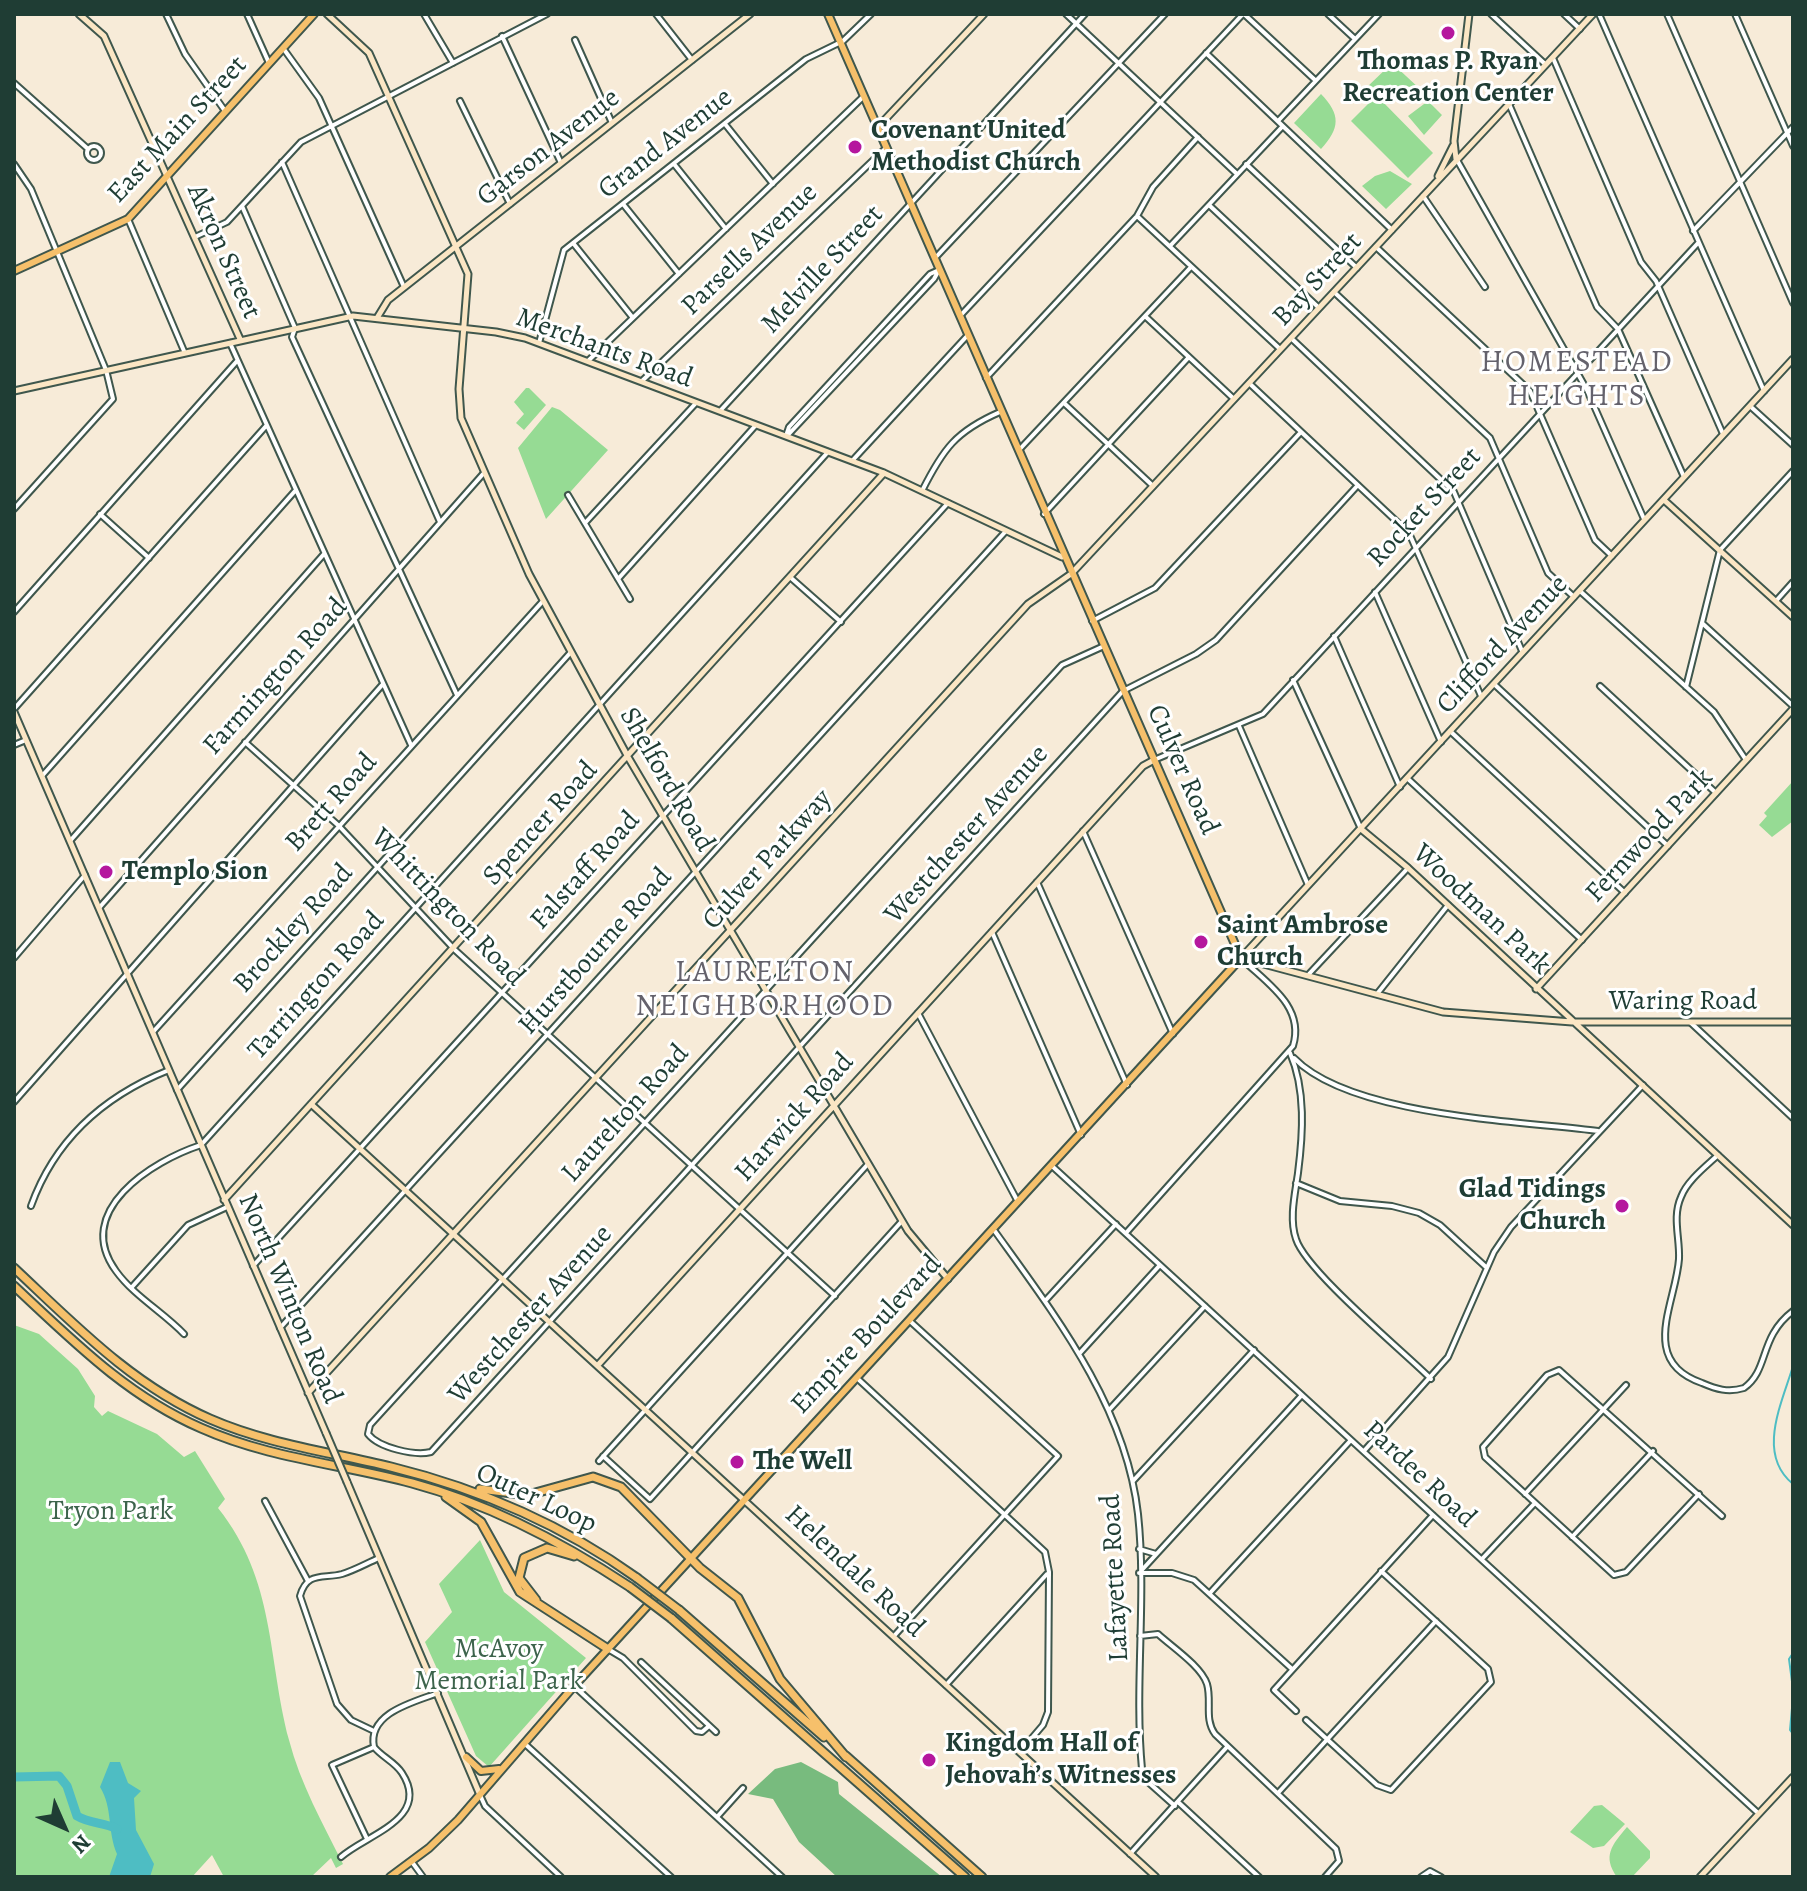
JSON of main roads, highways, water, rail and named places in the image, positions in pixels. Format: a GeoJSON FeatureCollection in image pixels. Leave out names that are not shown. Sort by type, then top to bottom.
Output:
{"type":"FeatureCollection","features":[{"type":"Feature","properties":{"kind":"highway","name":"Outer Loop"},"geometry":{"type":"LineString","coordinates":[[14,1268],[116,1362],[190,1410],[263,1438],[418,1474],[486,1496],[535,1517],[637,1578],[679,1610],[982,1877]]}},
{"type":"Feature","properties":{"kind":"highway","name":"Outer Loop"},"geometry":{"type":"LineString","coordinates":[[14,1286],[110,1374],[193,1425],[268,1452],[406,1482],[465,1500],[522,1524],[630,1587],[671,1618],[965,1877]]}},
{"type":"Feature","properties":{"kind":"highway"},"geometry":{"type":"LineString","coordinates":[[418,1474],[514,1496],[534,1494],[582,1478],[603,1479],[626,1492],[691,1559],[738,1598],[783,1683],[846,1757]]}},
{"type":"Feature","properties":{"kind":"highway"},"geometry":{"type":"LineString","coordinates":[[406,1482],[474,1514],[486,1529],[512,1584],[608,1649]]}},
{"type":"Feature","properties":{"kind":"highway"},"geometry":{"type":"LineString","coordinates":[[553,1614],[531,1595],[519,1578],[521,1562],[534,1551],[547,1548],[564,1552],[630,1587]]}},
{"type":"Feature","properties":{"kind":"main road","name":"East Main Street"},"geometry":{"type":"LineString","coordinates":[[14,271],[128,219],[314,14]]}},
{"type":"Feature","properties":{"kind":"main road","name":"Culver Road"},"geometry":{"type":"LineString","coordinates":[[828,14],[1062,557],[1241,958]]}},
{"type":"Feature","properties":{"kind":"main road","name":"Empire Boulevard"},"geometry":{"type":"LineString","coordinates":[[390,1877],[412,1862],[480,1795],[574,1686],[1241,958]]}},
{"type":"Feature","properties":{"kind":"main road"},"geometry":{"type":"LineString","coordinates":[[466,1757],[485,1772],[505,1765]]}},
{"type":"Feature","properties":{"kind":"water"},"geometry":{"type":"Polygon","coordinates":[[[110,1762],[120,1762],[128,1783],[141,1791],[134,1798],[136,1830],[154,1864],[150,1877],[109,1877],[117,1854],[107,1803],[100,1787],[110,1762]]]}},
{"type":"Feature","properties":{"kind":"waterway"},"geometry":{"type":"LineString","coordinates":[[1793,1366],[1778,1412],[1774,1443],[1782,1472],[1793,1484]]}},
{"type":"Feature","properties":{"kind":"waterway"},"geometry":{"type":"LineString","coordinates":[[1793,1653],[1789,1659],[1793,1689]]}},
{"type":"Feature","properties":{"kind":"waterway"},"geometry":{"type":"LineString","coordinates":[[1793,1697],[1790,1730],[1793,1734]]}},
{"type":"Feature","properties":{"kind":"waterway"},"geometry":{"type":"LineString","coordinates":[[14,1777],[59,1776],[67,1786],[77,1816],[117,1829]]}},
{"type":"Feature","properties":{"kind":"place","name":"Thomas P. Ryan Recreation Center"},"geometry":{"type":"Point","coordinates":[1448,33]}},
{"type":"Feature","properties":{"kind":"place","name":"Covenant United Methodist Church"},"geometry":{"type":"Point","coordinates":[855,147]}},
{"type":"Feature","properties":{"kind":"place","name":"Templo Sion"},"geometry":{"type":"Point","coordinates":[106,872]}},
{"type":"Feature","properties":{"kind":"place","name":"Saint Ambrose Church"},"geometry":{"type":"Point","coordinates":[1201,942]}},
{"type":"Feature","properties":{"kind":"place","name":"Glad Tidings Church"},"geometry":{"type":"Point","coordinates":[1622,1206]}},
{"type":"Feature","properties":{"kind":"place","name":"The Well"},"geometry":{"type":"Point","coordinates":[737,1462]}},
{"type":"Feature","properties":{"kind":"place","name":"Kingdom Hall of Jehovah’s Witnesses"},"geometry":{"type":"Point","coordinates":[929,1760]}},
{"type":"Feature","properties":{"kind":"district","name":"HOMESTEAD HEIGHTS"},"geometry":{"type":"Point","coordinates":[1577,381]}},
{"type":"Feature","properties":{"kind":"district","name":"LAURELTON NEIGHBORHOOD"},"geometry":{"type":"Point","coordinates":[765,991]}},
{"type":"Feature","properties":{"kind":"park label","name":"Tryon Park"},"geometry":{"type":"Point","coordinates":[111,1512]}},
{"type":"Feature","properties":{"kind":"park label","name":"McAvoy Memorial Park"},"geometry":{"type":"Point","coordinates":[499,1666]}}]}
